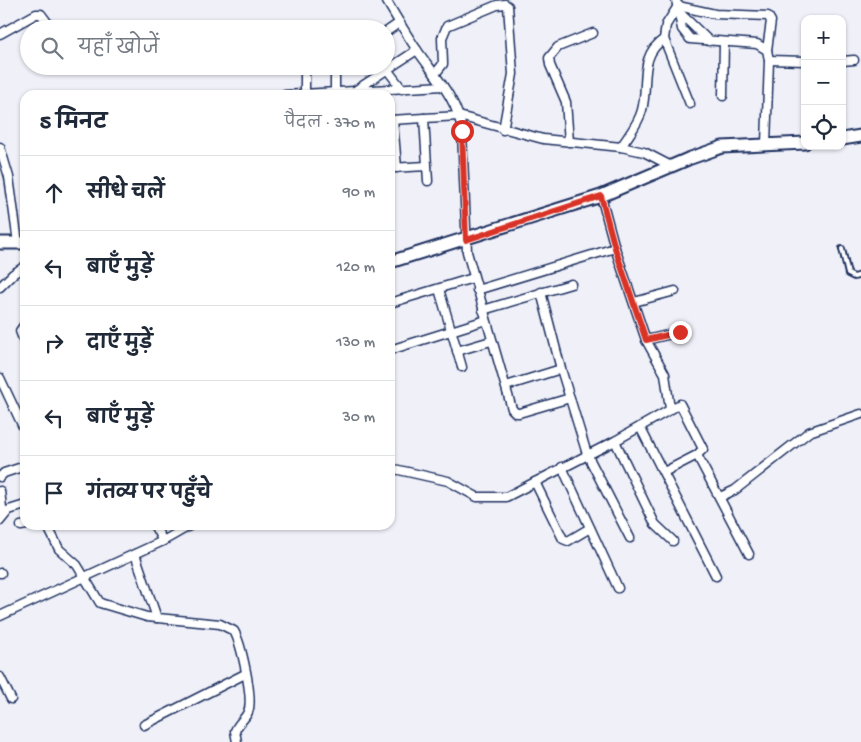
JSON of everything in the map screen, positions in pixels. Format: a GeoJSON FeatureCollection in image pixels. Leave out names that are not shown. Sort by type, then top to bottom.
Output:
{"type":"FeatureCollection","features":[{"type":"Feature","properties":{"kind":"street"},"geometry":{"type":"LineString","coordinates":[[386,0],[399,23],[443,86],[459,116],[462,131],[466,240],[473,278],[516,414],[570,398]]}},
{"type":"Feature","properties":{"kind":"street"},"geometry":{"type":"LineString","coordinates":[[435,74],[443,64],[442,38],[447,26],[496,3],[508,6],[513,74],[503,130]]}},
{"type":"Feature","properties":{"kind":"street"},"geometry":{"type":"LineString","coordinates":[[678,7],[666,25],[664,39],[690,104]]}},
{"type":"Feature","properties":{"kind":"street"},"geometry":{"type":"LineString","coordinates":[[678,7],[709,41]]}},
{"type":"Feature","properties":{"kind":"street"},"geometry":{"type":"LineString","coordinates":[[678,7],[682,29],[687,37],[709,41],[757,44],[767,50]]}},
{"type":"Feature","properties":{"kind":"street"},"geometry":{"type":"LineString","coordinates":[[678,7],[714,14],[768,16],[770,21],[767,50],[769,60],[766,144]]}},
{"type":"Feature","properties":{"kind":"street"},"geometry":{"type":"LineString","coordinates":[[25,20],[36,14],[41,14],[46,20]]}},
{"type":"Feature","properties":{"kind":"street"},"geometry":{"type":"LineString","coordinates":[[0,34],[20,23]]}},
{"type":"Feature","properties":{"kind":"street"},"geometry":{"type":"LineString","coordinates":[[395,26],[399,23]]}},
{"type":"Feature","properties":{"kind":"street"},"geometry":{"type":"LineString","coordinates":[[569,142],[566,102],[550,65],[549,58],[558,48],[593,33]]}},
{"type":"Feature","properties":{"kind":"street"},"geometry":{"type":"LineString","coordinates":[[621,147],[641,113],[649,53],[655,44],[664,39]]}},
{"type":"Feature","properties":{"kind":"street"},"geometry":{"type":"LineString","coordinates":[[723,96],[724,42]]}},
{"type":"Feature","properties":{"kind":"street"},"geometry":{"type":"LineString","coordinates":[[395,63],[417,50]]}},
{"type":"Feature","properties":{"kind":"street"},"geometry":{"type":"LineString","coordinates":[[769,60],[801,61]]}},
{"type":"Feature","properties":{"kind":"street"},"geometry":{"type":"LineString","coordinates":[[846,60],[854,60]]}},
{"type":"Feature","properties":{"kind":"street"},"geometry":{"type":"LineString","coordinates":[[305,75],[305,90]]}},
{"type":"Feature","properties":{"kind":"street"},"geometry":{"type":"LineString","coordinates":[[335,75],[335,90]]}},
{"type":"Feature","properties":{"kind":"street"},"geometry":{"type":"LineString","coordinates":[[356,90],[377,75]]}},
{"type":"Feature","properties":{"kind":"street"},"geometry":{"type":"LineString","coordinates":[[391,75],[402,89]]}},
{"type":"Feature","properties":{"kind":"street"},"geometry":{"type":"LineString","coordinates":[[378,90],[443,86]]}},
{"type":"Feature","properties":{"kind":"street"},"geometry":{"type":"LineString","coordinates":[[395,120],[459,116],[503,130],[569,142],[621,147],[651,154],[671,166]]}},
{"type":"Feature","properties":{"kind":"street"},"geometry":{"type":"LineString","coordinates":[[424,118],[428,181]]}},
{"type":"Feature","properties":{"kind":"street"},"geometry":{"type":"LineString","coordinates":[[846,138],[861,136]]}},
{"type":"Feature","properties":{"kind":"street"},"geometry":{"type":"LineString","coordinates":[[395,261],[466,240],[601,196],[671,166],[722,147],[801,143]]}},
{"type":"Feature","properties":{"kind":"street"},"geometry":{"type":"LineString","coordinates":[[0,148],[9,177],[20,233]]}},
{"type":"Feature","properties":{"kind":"street"},"geometry":{"type":"LineString","coordinates":[[395,168],[427,166]]}},
{"type":"Feature","properties":{"kind":"street"},"geometry":{"type":"LineString","coordinates":[[601,196],[615,248],[646,340],[665,374],[670,409]]}},
{"type":"Feature","properties":{"kind":"street"},"geometry":{"type":"LineString","coordinates":[[0,243],[20,243]]}},
{"type":"Feature","properties":{"kind":"street"},"geometry":{"type":"LineString","coordinates":[[477,290],[615,248]]}},
{"type":"Feature","properties":{"kind":"street"},"geometry":{"type":"LineString","coordinates":[[0,287],[12,274],[20,269]]}},
{"type":"Feature","properties":{"kind":"street"},"geometry":{"type":"LineString","coordinates":[[395,301],[473,278]]}},
{"type":"Feature","properties":{"kind":"street"},"geometry":{"type":"LineString","coordinates":[[483,310],[571,284]]}},
{"type":"Feature","properties":{"kind":"street"},"geometry":{"type":"LineString","coordinates":[[439,288],[462,367]]}},
{"type":"Feature","properties":{"kind":"street"},"geometry":{"type":"LineString","coordinates":[[634,302],[675,291]]}},
{"type":"Feature","properties":{"kind":"street"},"geometry":{"type":"LineString","coordinates":[[541,292],[561,370],[587,454],[630,538]]}},
{"type":"Feature","properties":{"kind":"street"},"geometry":{"type":"LineString","coordinates":[[395,349],[486,320]]}},
{"type":"Feature","properties":{"kind":"street"},"geometry":{"type":"LineString","coordinates":[[646,340],[680,332]]}},
{"type":"Feature","properties":{"kind":"street"},"geometry":{"type":"LineString","coordinates":[[457,351],[492,341]]}},
{"type":"Feature","properties":{"kind":"street"},"geometry":{"type":"LineString","coordinates":[[506,386],[561,370]]}},
{"type":"Feature","properties":{"kind":"street"},"geometry":{"type":"LineString","coordinates":[[0,378],[20,420]]}},
{"type":"Feature","properties":{"kind":"street"},"geometry":{"type":"LineString","coordinates":[[395,469],[448,481],[477,497],[506,497],[615,441],[680,404],[683,406],[703,446],[702,451],[664,472]]}},
{"type":"Feature","properties":{"kind":"street"},"geometry":{"type":"LineString","coordinates":[[720,497],[735,490],[809,432],[861,414]]}},
{"type":"Feature","properties":{"kind":"street"},"geometry":{"type":"LineString","coordinates":[[640,427],[716,576]]}},
{"type":"Feature","properties":{"kind":"street"},"geometry":{"type":"LineString","coordinates":[[615,441],[655,524],[672,541]]}},
{"type":"Feature","properties":{"kind":"street"},"geometry":{"type":"LineString","coordinates":[[697,455],[749,554]]}},
{"type":"Feature","properties":{"kind":"street"},"geometry":{"type":"LineString","coordinates":[[0,477],[4,473],[20,468]]}},
{"type":"Feature","properties":{"kind":"street"},"geometry":{"type":"LineString","coordinates":[[562,468],[618,588]]}},
{"type":"Feature","properties":{"kind":"street"},"geometry":{"type":"LineString","coordinates":[[535,482],[563,539],[568,540],[590,528]]}},
{"type":"Feature","properties":{"kind":"street"},"geometry":{"type":"LineString","coordinates":[[0,491],[1,518]]}},
{"type":"Feature","properties":{"kind":"street"},"geometry":{"type":"LineString","coordinates":[[1,518],[9,510],[20,507]]}},
{"type":"Feature","properties":{"kind":"street"},"geometry":{"type":"LineString","coordinates":[[50,530],[59,549],[77,565],[94,597],[100,603],[157,618],[220,624],[230,627],[236,636],[246,674],[250,706],[235,731],[237,742]]}},
{"type":"Feature","properties":{"kind":"street"},"geometry":{"type":"LineString","coordinates":[[157,530],[163,541]]}},
{"type":"Feature","properties":{"kind":"street"},"geometry":{"type":"LineString","coordinates":[[0,616],[85,578],[182,530]]}},
{"type":"Feature","properties":{"kind":"street"},"geometry":{"type":"LineString","coordinates":[[135,554],[157,618]]}},
{"type":"Feature","properties":{"kind":"street"},"geometry":{"type":"LineString","coordinates":[[144,725],[246,674]]}},
{"type":"Feature","properties":{"kind":"street"},"geometry":{"type":"LineString","coordinates":[[0,677],[11,699]]}},
{"type":"Feature","properties":{"kind":"lane"},"geometry":{"type":"LineString","coordinates":[[842,249],[848,274],[854,277],[861,275]]}},
{"type":"Feature","properties":{"kind":"route"},"geometry":{"type":"LineString","coordinates":[[462,131],[466,240],[601,196],[615,248],[646,340],[680,332]]}}]}
